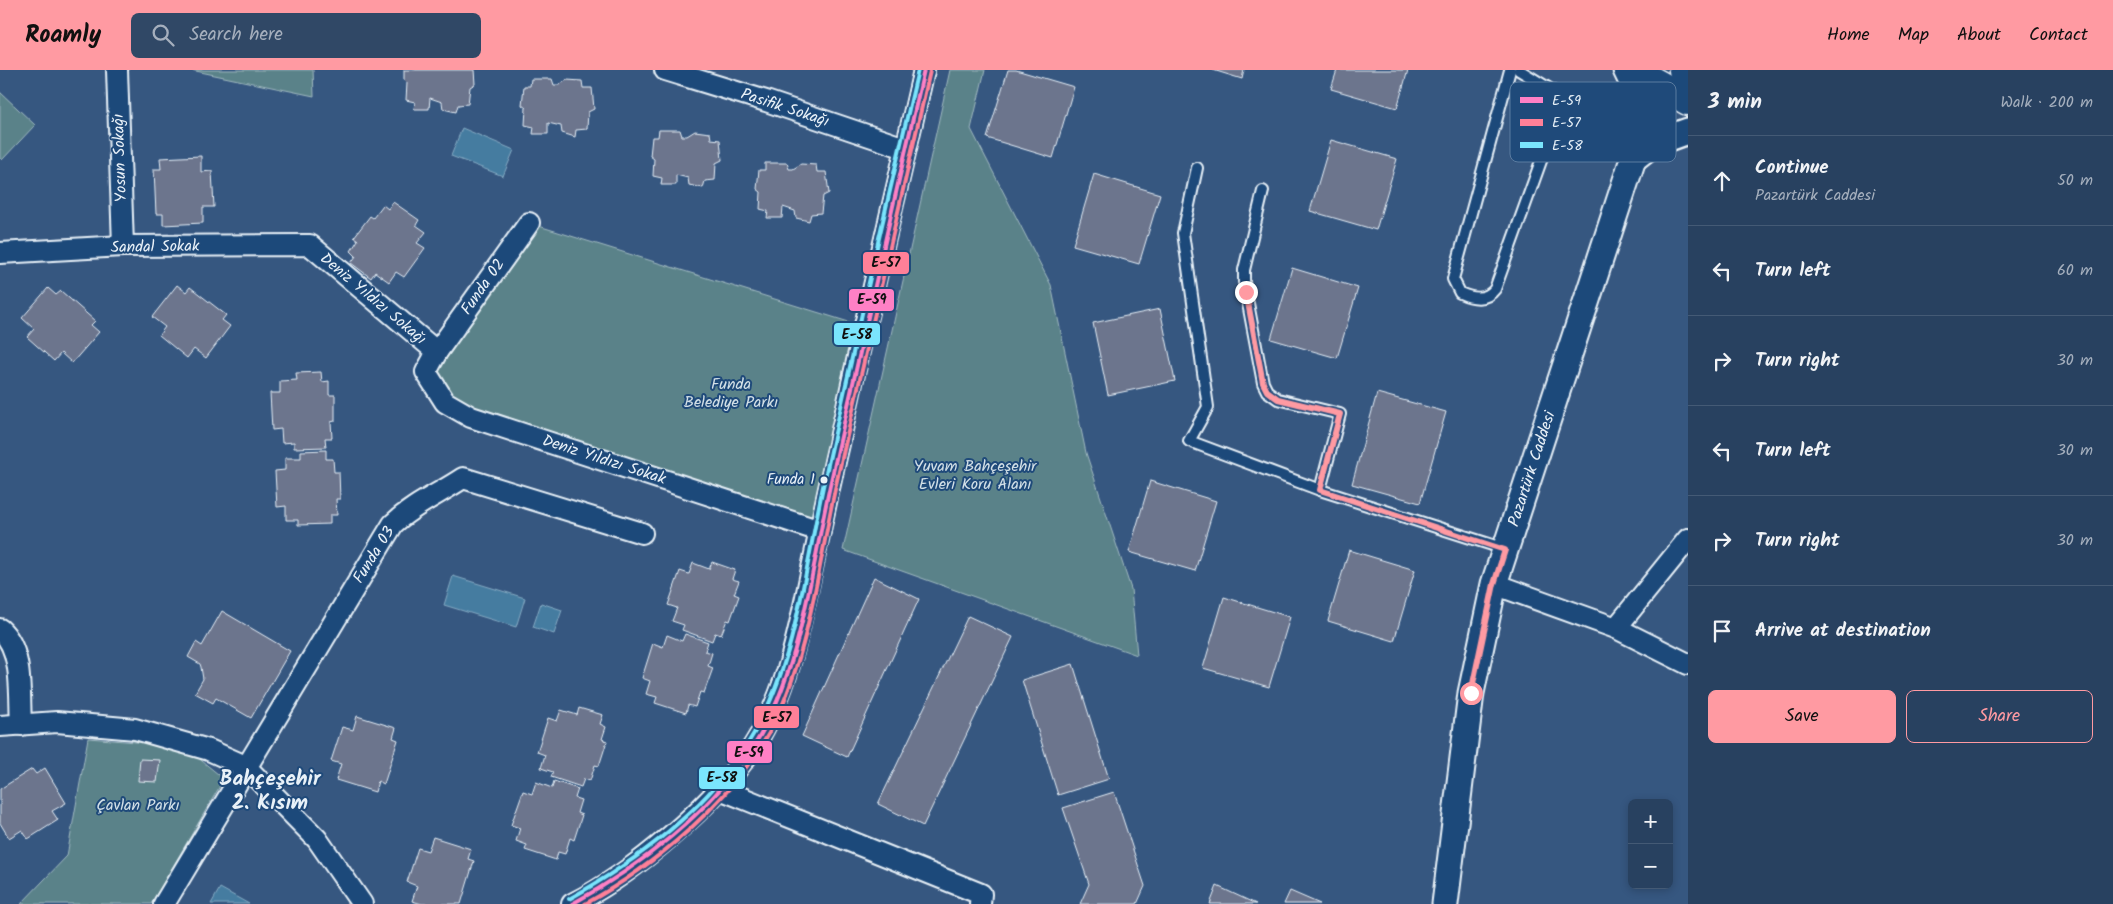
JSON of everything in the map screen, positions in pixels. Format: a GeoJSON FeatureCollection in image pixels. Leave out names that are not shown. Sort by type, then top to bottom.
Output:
{"type":"FeatureCollection","features":[{"type":"Feature","properties":{"kind":"main road"},"geometry":{"type":"LineString","coordinates":[[1633,70],[1654,82]]}},
{"type":"Feature","properties":{"kind":"main road"},"geometry":{"type":"LineString","coordinates":[[1683,70],[1688,73]]}},
{"type":"Feature","properties":{"kind":"main road"},"geometry":{"type":"LineString","coordinates":[[1676,94],[1688,101]]}},
{"type":"Feature","properties":{"kind":"street","name":"Yosun Sokağı"},"geometry":{"type":"LineString","coordinates":[[117,70],[123,246]]}},
{"type":"Feature","properties":{"kind":"street","name":"Pasifik Sokağı"},"geometry":{"type":"LineString","coordinates":[[666,70],[766,101],[905,148]]}},
{"type":"Feature","properties":{"kind":"street","name":"Pazartürk Caddesi"},"geometry":{"type":"LineString","coordinates":[[1626,70],[1631,82]]}},
{"type":"Feature","properties":{"kind":"street"},"geometry":{"type":"LineString","coordinates":[[572,904],[585,898],[655,849],[720,789],[753,747],[776,701],[798,636],[921,71]]}},
{"type":"Feature","properties":{"kind":"street"},"geometry":{"type":"LineString","coordinates":[[1676,135],[1688,131]]}},
{"type":"Feature","properties":{"kind":"street","name":"Pazartürk Caddesi"},"geometry":{"type":"LineString","coordinates":[[1445,904],[1471,693],[1494,584],[1632,162]]}},
{"type":"Feature","properties":{"kind":"street","name":"Funda 02"},"geometry":{"type":"LineString","coordinates":[[437,352],[529,223]]}},
{"type":"Feature","properties":{"kind":"street","name":"Sandal Sokak"},"geometry":{"type":"LineString","coordinates":[[0,253],[123,246],[310,245]]}},
{"type":"Feature","properties":{"kind":"street","name":"Deniz Yıldızı Sokağı"},"geometry":{"type":"LineString","coordinates":[[310,245],[437,352]]}},
{"type":"Feature","properties":{"kind":"street","name":"Deniz Yıldızı Sokak"},"geometry":{"type":"LineString","coordinates":[[437,352],[426,372],[445,402],[471,417],[820,531]]}},
{"type":"Feature","properties":{"kind":"street","name":"Funda 03"},"geometry":{"type":"LineString","coordinates":[[164,904],[245,766],[392,524],[409,509],[436,496],[463,478],[642,533]]}},
{"type":"Feature","properties":{"kind":"street"},"geometry":{"type":"LineString","coordinates":[[1616,628],[1688,539]]}},
{"type":"Feature","properties":{"kind":"street"},"geometry":{"type":"LineString","coordinates":[[1494,584],[1616,628],[1688,664]]}},
{"type":"Feature","properties":{"kind":"street"},"geometry":{"type":"LineString","coordinates":[[0,629],[8,636],[17,663],[21,725]]}},
{"type":"Feature","properties":{"kind":"street"},"geometry":{"type":"LineString","coordinates":[[0,726],[57,722],[135,729],[209,750],[245,766],[317,839],[362,904]]}},
{"type":"Feature","properties":{"kind":"street"},"geometry":{"type":"LineString","coordinates":[[720,789],[981,894],[980,904]]}},
{"type":"Feature","properties":{"kind":"lane"},"geometry":{"type":"LineString","coordinates":[[1510,70],[1452,279],[1460,293],[1480,298],[1489,295],[1496,289],[1541,162]]}},
{"type":"Feature","properties":{"kind":"lane"},"geometry":{"type":"LineString","coordinates":[[1519,70],[1539,82]]}},
{"type":"Feature","properties":{"kind":"lane"},"geometry":{"type":"LineString","coordinates":[[1198,168],[1183,232],[1208,407],[1189,441],[1320,490],[1505,550]]}},
{"type":"Feature","properties":{"kind":"lane"},"geometry":{"type":"LineString","coordinates":[[1263,190],[1244,270],[1244,282],[1261,374],[1267,391],[1278,399],[1340,414],[1320,490]]}},
{"type":"Feature","properties":{"kind":"green space"},"geometry":{"type":"Polygon","coordinates":[[[191,70],[313,70],[314,96],[191,70]]]}},
{"type":"Feature","properties":{"kind":"green space","name":"Yuvam Bahçeşehir Evleri Koru Alanı"},"geometry":{"type":"Polygon","coordinates":[[[950,70],[985,70],[971,129],[1051,285],[1086,453],[1131,589],[1137,655],[843,550],[950,70]]]}},
{"type":"Feature","properties":{"kind":"green space"},"geometry":{"type":"Polygon","coordinates":[[[0,92],[35,125],[2,160],[0,158],[0,92]]]}},
{"type":"Feature","properties":{"kind":"green space","name":"Funda Belediye Parkı"},"geometry":{"type":"Polygon","coordinates":[[[529,223],[865,327],[820,531],[471,417],[426,372],[529,223]]]}},
{"type":"Feature","properties":{"kind":"green space","name":"Çavlan Parkı"},"geometry":{"type":"Polygon","coordinates":[[[88,738],[160,744],[191,752],[224,779],[151,904],[21,904],[67,856],[88,738]]]}},
{"type":"Feature","properties":{"kind":"water"},"geometry":{"type":"Polygon","coordinates":[[[462,128],[514,150],[503,176],[451,156],[462,128]]]}},
{"type":"Feature","properties":{"kind":"water"},"geometry":{"type":"Polygon","coordinates":[[[453,576],[525,598],[516,627],[444,605],[453,576]]]}},
{"type":"Feature","properties":{"kind":"water"},"geometry":{"type":"Polygon","coordinates":[[[541,603],[562,610],[554,634],[533,627],[541,603]]]}},
{"type":"Feature","properties":{"kind":"water"},"geometry":{"type":"Polygon","coordinates":[[[220,888],[249,904],[211,904],[220,888]]]}},
{"type":"Feature","properties":{"kind":"building"},"geometry":{"type":"Polygon","coordinates":[[[404,70],[474,70],[475,84],[470,87],[468,104],[458,105],[456,112],[443,109],[442,102],[430,98],[429,109],[414,109],[415,102],[406,100],[407,83],[404,80],[404,70]]]}},
{"type":"Feature","properties":{"kind":"building"},"geometry":{"type":"Polygon","coordinates":[[[1008,70],[1016,70],[1074,87],[1053,158],[987,138],[1008,70]]]}},
{"type":"Feature","properties":{"kind":"building"},"geometry":{"type":"Polygon","coordinates":[[[1213,70],[1244,70],[1242,79],[1213,70]]]}},
{"type":"Feature","properties":{"kind":"building"},"geometry":{"type":"Polygon","coordinates":[[[1337,70],[1408,70],[1397,108],[1331,89],[1337,70]]]}},
{"type":"Feature","properties":{"kind":"building"},"geometry":{"type":"Polygon","coordinates":[[[531,79],[552,79],[554,85],[559,85],[567,80],[582,81],[583,88],[592,88],[594,109],[588,112],[587,129],[576,130],[575,137],[562,133],[561,126],[548,123],[548,134],[533,134],[534,127],[525,125],[526,108],[522,105],[524,86],[530,86],[531,79]]]}},
{"type":"Feature","properties":{"kind":"building"},"geometry":{"type":"Polygon","coordinates":[[[659,130],[680,130],[682,136],[687,136],[695,131],[710,133],[711,139],[720,140],[722,160],[716,163],[715,180],[705,181],[703,188],[689,185],[688,178],[676,175],[676,185],[661,185],[662,178],[653,176],[654,159],[650,156],[652,137],[658,137],[659,130]]]}},
{"type":"Feature","properties":{"kind":"building"},"geometry":{"type":"Polygon","coordinates":[[[1331,140],[1397,159],[1376,230],[1310,211],[1331,140]]]}},
{"type":"Feature","properties":{"kind":"building"},"geometry":{"type":"Polygon","coordinates":[[[201,156],[201,172],[212,171],[214,207],[203,207],[203,223],[163,225],[163,214],[156,214],[154,169],[161,169],[160,158],[201,156]]]}},
{"type":"Feature","properties":{"kind":"building"},"geometry":{"type":"Polygon","coordinates":[[[765,163],[787,163],[789,169],[793,169],[801,164],[816,165],[817,172],[826,172],[829,193],[823,196],[821,213],[811,214],[809,221],[796,218],[795,211],[783,207],[782,218],[767,218],[768,211],[760,209],[761,192],[757,189],[759,170],[765,170],[765,163]]]}},
{"type":"Feature","properties":{"kind":"building"},"geometry":{"type":"Polygon","coordinates":[[[1094,174],[1160,194],[1139,264],[1073,245],[1094,174]]]}},
{"type":"Feature","properties":{"kind":"building"},"geometry":{"type":"Polygon","coordinates":[[[393,202],[419,220],[416,225],[426,232],[417,243],[425,248],[404,277],[396,272],[389,282],[375,272],[371,278],[351,263],[356,256],[351,251],[358,240],[354,237],[370,216],[373,218],[383,205],[388,209],[393,202]]]}},
{"type":"Feature","properties":{"kind":"building"},"geometry":{"type":"Polygon","coordinates":[[[1292,268],[1358,288],[1337,358],[1271,339],[1292,268]]]}},
{"type":"Feature","properties":{"kind":"building"},"geometry":{"type":"Polygon","coordinates":[[[177,285],[186,292],[190,287],[226,315],[222,320],[230,326],[206,358],[194,349],[187,358],[159,335],[165,327],[152,317],[177,285]]]}},
{"type":"Feature","properties":{"kind":"building"},"geometry":{"type":"Polygon","coordinates":[[[48,288],[56,295],[61,291],[95,321],[91,325],[99,332],[72,363],[61,353],[54,361],[27,337],[34,329],[22,318],[48,288]]]}},
{"type":"Feature","properties":{"kind":"building"},"geometry":{"type":"Polygon","coordinates":[[[1160,309],[1175,381],[1108,395],[1093,323],[1160,309]]]}},
{"type":"Feature","properties":{"kind":"building"},"geometry":{"type":"Polygon","coordinates":[[[321,372],[322,382],[329,381],[329,395],[335,395],[335,421],[331,422],[332,438],[325,438],[326,447],[294,448],[294,442],[282,443],[281,429],[272,430],[270,393],[280,393],[280,381],[297,380],[296,373],[321,372]]]}},
{"type":"Feature","properties":{"kind":"building"},"geometry":{"type":"Polygon","coordinates":[[[1377,393],[1446,412],[1420,503],[1352,484],[1377,393]]]}},
{"type":"Feature","properties":{"kind":"building"},"geometry":{"type":"Polygon","coordinates":[[[326,450],[326,459],[333,459],[334,472],[339,472],[340,499],[336,499],[337,515],[330,515],[330,524],[298,525],[298,520],[286,520],[286,506],[277,507],[275,471],[285,470],[285,458],[301,458],[301,451],[326,450]]]}},
{"type":"Feature","properties":{"kind":"building"},"geometry":{"type":"Polygon","coordinates":[[[1150,481],[1216,501],[1195,571],[1129,552],[1150,481]]]}},
{"type":"Feature","properties":{"kind":"building"},"geometry":{"type":"Polygon","coordinates":[[[1349,550],[1415,570],[1394,641],[1328,621],[1349,550]]]}},
{"type":"Feature","properties":{"kind":"building"},"geometry":{"type":"Polygon","coordinates":[[[712,562],[735,570],[732,579],[739,581],[734,594],[739,596],[730,621],[727,620],[721,635],[715,633],[712,641],[682,630],[684,625],[672,621],[677,608],[668,605],[680,571],[689,574],[693,563],[709,569],[712,562]]]}},
{"type":"Feature","properties":{"kind":"building"},"geometry":{"type":"Polygon","coordinates":[[[874,577],[919,599],[847,757],[802,736],[874,577]]]}},
{"type":"Feature","properties":{"kind":"building"},"geometry":{"type":"Polygon","coordinates":[[[1224,597],[1290,617],[1269,687],[1203,668],[1224,597]]]}},
{"type":"Feature","properties":{"kind":"building"},"geometry":{"type":"Polygon","coordinates":[[[222,611],[290,651],[251,718],[216,698],[213,703],[195,693],[203,679],[201,667],[200,664],[188,657],[196,642],[202,646],[222,611]]]}},
{"type":"Feature","properties":{"kind":"building"},"geometry":{"type":"Polygon","coordinates":[[[968,616],[1013,637],[923,826],[878,804],[968,616]]]}},
{"type":"Feature","properties":{"kind":"building"},"geometry":{"type":"Polygon","coordinates":[[[685,634],[708,642],[705,651],[712,653],[708,666],[713,668],[704,693],[700,692],[695,707],[688,705],[686,713],[655,703],[657,697],[646,694],[650,681],[642,678],[653,643],[663,647],[667,635],[682,641],[685,634]]]}},
{"type":"Feature","properties":{"kind":"building"},"geometry":{"type":"Polygon","coordinates":[[[1073,664],[1109,779],[1058,795],[1022,680],[1073,664]]]}},
{"type":"Feature","properties":{"kind":"building"},"geometry":{"type":"Polygon","coordinates":[[[579,708],[603,715],[600,724],[606,727],[602,739],[607,741],[599,766],[595,765],[590,781],[584,779],[581,787],[551,777],[553,772],[541,768],[545,755],[537,752],[548,718],[557,721],[561,710],[577,715],[579,708]]]}},
{"type":"Feature","properties":{"kind":"building"},"geometry":{"type":"Polygon","coordinates":[[[357,716],[396,728],[393,738],[398,740],[384,784],[378,781],[375,792],[336,780],[341,764],[331,761],[342,727],[353,730],[357,716]]]}},
{"type":"Feature","properties":{"kind":"building"},"geometry":{"type":"Polygon","coordinates":[[[140,759],[160,760],[157,782],[138,781],[140,759]]]}},
{"type":"Feature","properties":{"kind":"building"},"geometry":{"type":"Polygon","coordinates":[[[45,768],[66,803],[52,811],[58,820],[28,839],[22,830],[9,838],[0,823],[0,789],[32,769],[36,774],[45,768]]]}},
{"type":"Feature","properties":{"kind":"building"},"geometry":{"type":"Polygon","coordinates":[[[554,781],[578,789],[575,798],[581,800],[577,813],[582,815],[574,840],[570,838],[565,854],[558,852],[556,860],[525,850],[527,845],[516,841],[520,828],[511,825],[523,791],[532,794],[536,782],[552,788],[554,781]]]}},
{"type":"Feature","properties":{"kind":"building"},"geometry":{"type":"Polygon","coordinates":[[[1114,792],[1145,886],[1137,904],[1080,904],[1089,884],[1063,808],[1114,792]]]}},
{"type":"Feature","properties":{"kind":"building"},"geometry":{"type":"Polygon","coordinates":[[[433,837],[471,849],[468,859],[474,861],[461,904],[422,904],[412,901],[417,886],[407,882],[418,848],[428,851],[433,837]]]}},
{"type":"Feature","properties":{"kind":"building"},"geometry":{"type":"Polygon","coordinates":[[[1217,886],[1256,904],[1210,904],[1217,886]]]}},
{"type":"Feature","properties":{"kind":"building"},"geometry":{"type":"Polygon","coordinates":[[[1290,891],[1320,904],[1284,904],[1290,891]]]}},
{"type":"Feature","properties":{"kind":"transit line","name":"E-58"},"geometry":{"type":"LineString","coordinates":[[569,899],[620,868],[691,811],[731,767],[748,743],[764,714],[777,683],[797,617],[835,431],[918,70]]}},
{"type":"Feature","properties":{"kind":"transit line","name":"E-59"},"geometry":{"type":"LineString","coordinates":[[572,904],[623,873],[695,816],[716,794],[753,747],[783,687],[794,653],[811,583],[842,430],[924,70]]}},
{"type":"Feature","properties":{"kind":"transit line","name":"E-57"},"geometry":{"type":"LineString","coordinates":[[585,904],[638,871],[664,851],[711,808],[752,759],[769,733],[782,705],[803,645],[835,489],[930,71]]}},
{"type":"Feature","properties":{"kind":"place","name":"Funda 1"},"geometry":{"type":"Point","coordinates":[824,480]}},
{"type":"Feature","properties":{"kind":"district","name":"Bahçeşehir 2. Kısım"},"geometry":{"type":"Point","coordinates":[270,791]}},
{"type":"Feature","properties":{"kind":"route"},"geometry":{"type":"LineString","coordinates":[[1246,292],[1263,383],[1267,391],[1278,399],[1340,414],[1320,490],[1505,550],[1494,584],[1471,693]]}}]}
